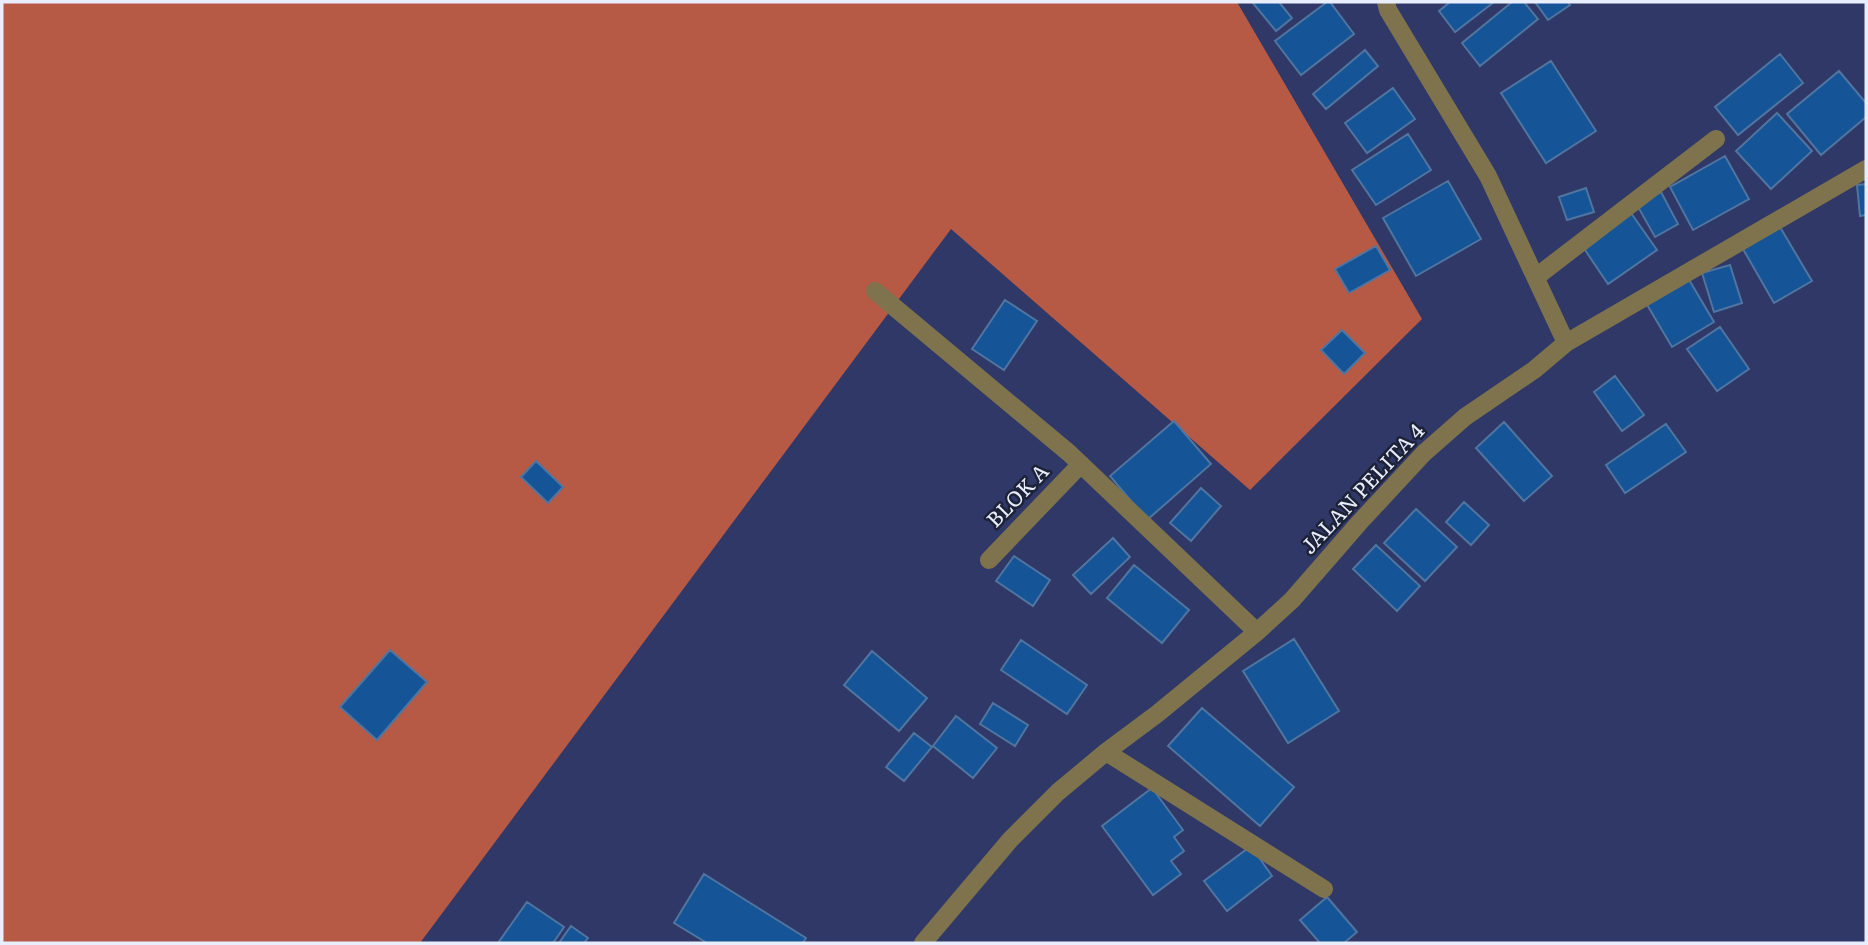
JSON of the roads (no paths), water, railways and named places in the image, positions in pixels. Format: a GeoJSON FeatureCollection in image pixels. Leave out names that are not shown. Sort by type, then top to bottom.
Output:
{"type":"FeatureCollection","features":[{"type":"Feature","properties":{"kind":"street"},"geometry":{"type":"LineString","coordinates":[[1386,2],[1420,65],[1488,176],[1566,343]]}},
{"type":"Feature","properties":{"kind":"street"},"geometry":{"type":"LineString","coordinates":[[1536,277],[1716,139]]}},
{"type":"Feature","properties":{"kind":"street","name":"JALAN PELITA 4"},"geometry":{"type":"LineString","coordinates":[[923,943],[1010,840],[1058,792],[1106,752],[1157,715],[1292,600],[1424,453],[1465,417],[1534,370],[1566,343],[1866,169]]}},
{"type":"Feature","properties":{"kind":"street"},"geometry":{"type":"LineString","coordinates":[[875,291],[1081,464],[1257,632]]}},
{"type":"Feature","properties":{"kind":"street","name":"BLOK A"},"geometry":{"type":"LineString","coordinates":[[989,560],[1081,464]]}},
{"type":"Feature","properties":{"kind":"street"},"geometry":{"type":"LineString","coordinates":[[1106,752],[1324,889]]}}]}
